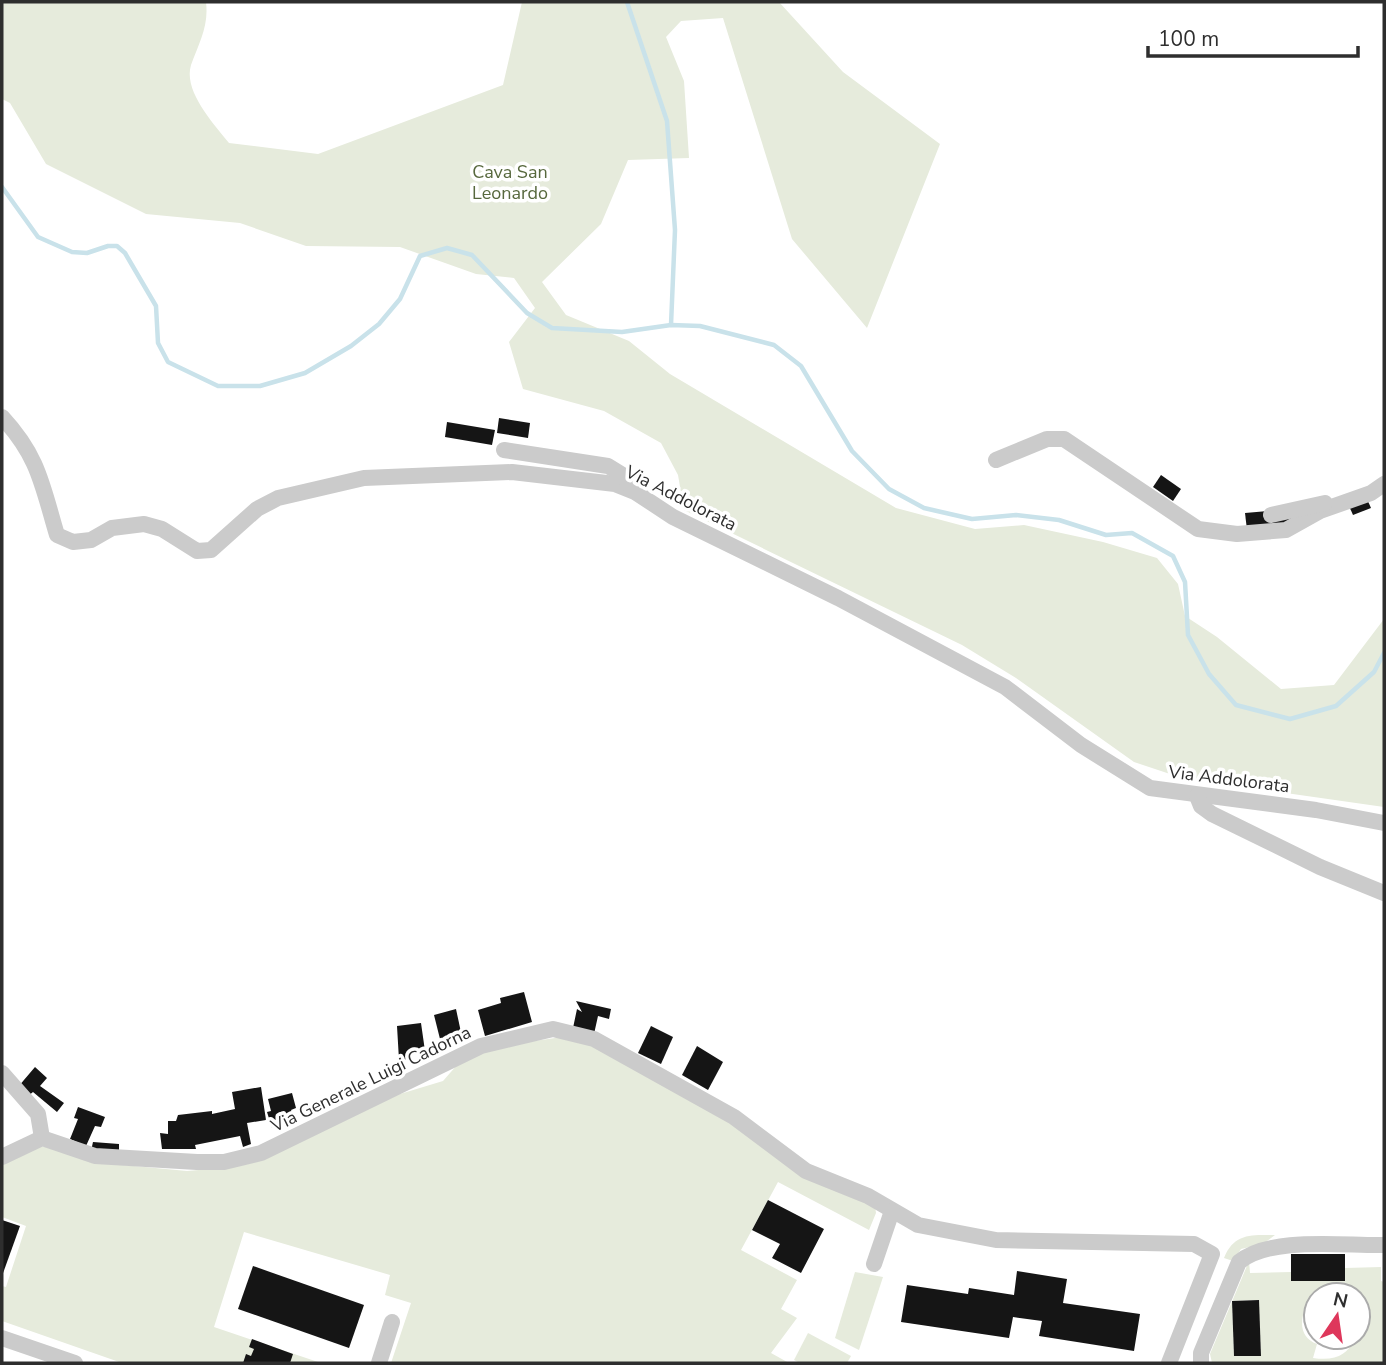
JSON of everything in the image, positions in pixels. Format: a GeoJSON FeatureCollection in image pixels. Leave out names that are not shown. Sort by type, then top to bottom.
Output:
{"type":"FeatureCollection","features":[{"type":"Feature","properties":{"kind":"street","name":"Via Addolorata"},"geometry":{"type":"LineString","coordinates":[[2,417],[26,445],[37,465],[57,535],[73,542],[91,540],[112,528],[144,524],[162,529],[197,551],[211,551],[257,509],[278,498],[364,478],[512,472],[615,484],[635,492],[673,517],[838,598],[1005,687],[1081,745],[1150,788],[1316,810],[1384,823]]}},
{"type":"Feature","properties":{"kind":"street"},"geometry":{"type":"LineString","coordinates":[[996,460],[1047,439],[1064,439],[1198,529],[1214,533],[1286,530],[1320,511],[1378,488]]}},
{"type":"Feature","properties":{"kind":"street"},"geometry":{"type":"LineString","coordinates":[[504,450],[608,466],[621,474],[635,492]]}},
{"type":"Feature","properties":{"kind":"street"},"geometry":{"type":"LineString","coordinates":[[1271,515],[1378,488]]}},
{"type":"Feature","properties":{"kind":"street"},"geometry":{"type":"LineString","coordinates":[[1198,796],[1201,806],[1212,814],[1320,867],[1384,893]]}},
{"type":"Feature","properties":{"kind":"street","name":"Via Generale Luigi Cadorna"},"geometry":{"type":"LineString","coordinates":[[43,1138],[95,1156],[224,1162],[261,1153],[481,1046],[553,1029],[594,1039],[734,1117],[806,1171],[867,1196],[918,1225],[996,1240],[1194,1244],[1212,1254],[1169,1363]]}},
{"type":"Feature","properties":{"kind":"street"},"geometry":{"type":"LineString","coordinates":[[2,1073],[38,1114],[43,1138],[2,1157]]}},
{"type":"Feature","properties":{"kind":"street"},"geometry":{"type":"LineString","coordinates":[[874,1264],[892,1211]]}},
{"type":"Feature","properties":{"kind":"street"},"geometry":{"type":"LineString","coordinates":[[1201,1363],[1201,1353],[1239,1262],[1250,1253],[1275,1246],[1384,1245]]}},
{"type":"Feature","properties":{"kind":"street"},"geometry":{"type":"LineString","coordinates":[[379,1363],[392,1322]]}},
{"type":"Feature","properties":{"kind":"street"},"geometry":{"type":"LineString","coordinates":[[2,1338],[75,1363]]}},
{"type":"Feature","properties":{"kind":"green space","name":"Cava San Leonardo"},"geometry":{"type":"Polygon","coordinates":[[[2,2],[206,2],[205,27],[190,75],[191,85],[208,117],[229,143],[318,154],[503,85],[522,2],[779,2],[843,72],[940,144],[867,328],[792,239],[723,18],[681,21],[666,37],[684,81],[689,158],[628,160],[601,224],[542,282],[566,315],[629,341],[670,374],[896,508],[975,529],[1024,525],[1103,542],[1157,558],[1178,584],[1185,616],[1217,637],[1281,689],[1334,685],[1384,619],[1384,807],[1182,778],[1134,762],[1016,678],[962,645],[684,510],[678,475],[661,443],[604,411],[523,389],[509,342],[535,308],[514,278],[476,274],[400,247],[306,246],[240,223],[146,214],[46,164],[10,103],[2,99],[2,2]]]}},
{"type":"Feature","properties":{"kind":"green space"},"geometry":{"type":"Polygon","coordinates":[[[562,1037],[592,1043],[875,1206],[876,1213],[869,1230],[778,1182],[741,1250],[797,1280],[781,1309],[797,1318],[771,1353],[789,1363],[391,1363],[411,1303],[385,1295],[390,1275],[244,1232],[214,1327],[321,1363],[122,1363],[2,1321],[2,1286],[6,1287],[26,1226],[2,1217],[2,1162],[38,1147],[51,1146],[102,1163],[187,1171],[234,1167],[400,1094],[443,1081],[457,1065],[499,1046],[562,1037]]]}},
{"type":"Feature","properties":{"kind":"green space"},"geometry":{"type":"Polygon","coordinates":[[[1275,1235],[1263,1244],[1241,1249],[1233,1261],[1224,1258],[1233,1244],[1244,1237],[1275,1235]]]}},
{"type":"Feature","properties":{"kind":"green space"},"geometry":{"type":"Polygon","coordinates":[[[1249,1261],[1250,1273],[1291,1272],[1292,1281],[1302,1281],[1302,1351],[1315,1351],[1313,1358],[1328,1359],[1347,1351],[1372,1351],[1372,1281],[1345,1281],[1345,1268],[1381,1267],[1381,1281],[1384,1282],[1384,1363],[1212,1363],[1210,1354],[1232,1301],[1249,1261]],[[1258,1300],[1232,1301],[1234,1356],[1261,1355],[1258,1300]]]}},
{"type":"Feature","properties":{"kind":"green space"},"geometry":{"type":"Polygon","coordinates":[[[855,1272],[883,1277],[859,1350],[835,1338],[855,1272]]]}},
{"type":"Feature","properties":{"kind":"green space"},"geometry":{"type":"Polygon","coordinates":[[[808,1333],[851,1356],[847,1363],[800,1363],[794,1360],[808,1333]]]}},
{"type":"Feature","properties":{"kind":"building"},"geometry":{"type":"Polygon","coordinates":[[[499,418],[530,423],[528,438],[497,433],[499,418]]]}},
{"type":"Feature","properties":{"kind":"building"},"geometry":{"type":"Polygon","coordinates":[[[447,422],[495,430],[492,445],[445,437],[447,422]]]}},
{"type":"Feature","properties":{"kind":"building"},"geometry":{"type":"Polygon","coordinates":[[[1161,475],[1181,489],[1173,501],[1153,487],[1161,475]]]}},
{"type":"Feature","properties":{"kind":"building"},"geometry":{"type":"Polygon","coordinates":[[[1367,499],[1371,508],[1353,515],[1349,506],[1367,499]]]}},
{"type":"Feature","properties":{"kind":"building"},"geometry":{"type":"Polygon","coordinates":[[[1268,511],[1292,515],[1294,525],[1247,530],[1245,513],[1268,511]]]}},
{"type":"Feature","properties":{"kind":"building"},"geometry":{"type":"Polygon","coordinates":[[[524,992],[532,1022],[485,1036],[478,1010],[501,1003],[500,998],[524,992]]]}},
{"type":"Feature","properties":{"kind":"building"},"geometry":{"type":"Polygon","coordinates":[[[576,1001],[611,1009],[609,1019],[598,1016],[594,1034],[573,1028],[577,1009],[582,1012],[576,1001]]]}},
{"type":"Feature","properties":{"kind":"building"},"geometry":{"type":"Polygon","coordinates":[[[456,1009],[462,1037],[441,1043],[434,1015],[456,1009]]]}},
{"type":"Feature","properties":{"kind":"building"},"geometry":{"type":"Polygon","coordinates":[[[421,1023],[425,1051],[411,1052],[412,1059],[399,1060],[397,1026],[421,1023]]]}},
{"type":"Feature","properties":{"kind":"building"},"geometry":{"type":"Polygon","coordinates":[[[651,1026],[673,1037],[661,1064],[638,1053],[651,1026]]]}},
{"type":"Feature","properties":{"kind":"building"},"geometry":{"type":"Polygon","coordinates":[[[697,1046],[723,1062],[708,1090],[682,1075],[697,1046]]]}},
{"type":"Feature","properties":{"kind":"building"},"geometry":{"type":"Polygon","coordinates":[[[35,1067],[47,1078],[40,1086],[64,1103],[57,1112],[33,1092],[28,1096],[18,1087],[35,1067]]]}},
{"type":"Feature","properties":{"kind":"building"},"geometry":{"type":"Polygon","coordinates":[[[261,1087],[266,1120],[247,1123],[251,1144],[243,1147],[240,1136],[195,1145],[196,1149],[162,1149],[160,1133],[168,1134],[168,1121],[176,1121],[178,1115],[212,1111],[212,1114],[235,1109],[232,1092],[261,1087]]]}},
{"type":"Feature","properties":{"kind":"building"},"geometry":{"type":"Polygon","coordinates":[[[292,1093],[296,1108],[291,1110],[295,1121],[272,1128],[267,1112],[271,1111],[268,1099],[292,1093]]]}},
{"type":"Feature","properties":{"kind":"building"},"geometry":{"type":"Polygon","coordinates":[[[78,1107],[105,1117],[101,1127],[95,1126],[86,1146],[70,1139],[78,1119],[74,1118],[78,1107]]]}},
{"type":"Feature","properties":{"kind":"building"},"geometry":{"type":"Polygon","coordinates":[[[93,1142],[119,1144],[119,1154],[91,1151],[93,1142]]]}},
{"type":"Feature","properties":{"kind":"building"},"geometry":{"type":"Polygon","coordinates":[[[768,1200],[824,1229],[801,1273],[772,1258],[780,1244],[752,1230],[768,1200]]]}},
{"type":"Feature","properties":{"kind":"building"},"geometry":{"type":"Polygon","coordinates":[[[2,1220],[20,1226],[2,1276],[2,1220]]]}},
{"type":"Feature","properties":{"kind":"building"},"geometry":{"type":"Polygon","coordinates":[[[1291,1254],[1345,1254],[1345,1281],[1291,1281],[1291,1254]]]}},
{"type":"Feature","properties":{"kind":"building"},"geometry":{"type":"Polygon","coordinates":[[[253,1266],[364,1305],[349,1348],[238,1309],[253,1266]]]}},
{"type":"Feature","properties":{"kind":"building"},"geometry":{"type":"Polygon","coordinates":[[[1017,1271],[1067,1279],[1063,1303],[1140,1314],[1134,1351],[1039,1336],[1042,1321],[1013,1317],[1009,1338],[901,1322],[907,1285],[968,1294],[969,1288],[1014,1295],[1017,1271]]]}},
{"type":"Feature","properties":{"kind":"building"},"geometry":{"type":"Polygon","coordinates":[[[1259,1300],[1261,1356],[1234,1356],[1232,1301],[1259,1300]]]}},
{"type":"Feature","properties":{"kind":"building"},"geometry":{"type":"Polygon","coordinates":[[[252,1339],[293,1354],[290,1363],[243,1363],[246,1354],[251,1356],[254,1349],[249,1347],[252,1339]]]}},
{"type":"Feature","properties":{"kind":"waterway"},"geometry":{"type":"LineString","coordinates":[[627,2],[667,121],[675,230],[671,325]]}},
{"type":"Feature","properties":{"kind":"waterway","name":"Cava San Leonardo"},"geometry":{"type":"LineString","coordinates":[[2,187],[38,237],[72,252],[87,253],[117,246],[125,253],[156,306],[158,343],[168,362],[218,386],[260,386],[305,373],[351,346],[379,324],[400,299],[420,256],[447,248],[472,255],[527,313],[552,328],[622,332],[671,325],[700,326],[774,345],[801,366],[852,451],[889,489],[924,508],[972,519],[1016,515],[1059,520],[1106,535],[1132,533],[1173,556],[1185,582],[1188,635],[1209,674],[1236,705],[1290,719],[1336,706],[1374,672],[1384,653]]}}]}
